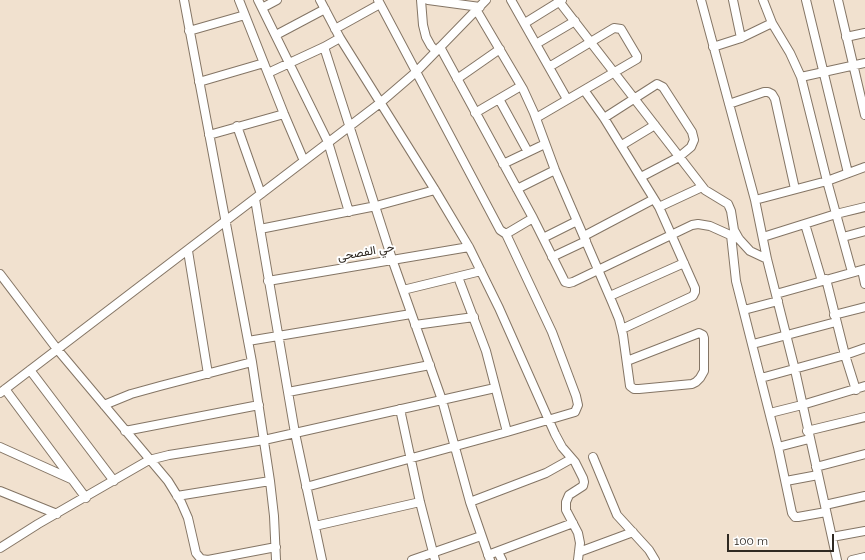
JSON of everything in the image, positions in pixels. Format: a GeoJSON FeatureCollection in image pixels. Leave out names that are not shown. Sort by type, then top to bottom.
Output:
{"type":"FeatureCollection","features":[{"type":"Feature","properties":{"kind":"street"},"geometry":{"type":"LineString","coordinates":[[184,0],[208,135],[252,362],[270,481],[276,560]]}},
{"type":"Feature","properties":{"kind":"street"},"geometry":{"type":"LineString","coordinates":[[239,0],[304,161]]}},
{"type":"Feature","properties":{"kind":"street"},"geometry":{"type":"LineString","coordinates":[[258,0],[328,142],[349,212]]}},
{"type":"Feature","properties":{"kind":"street"},"geometry":{"type":"LineString","coordinates":[[262,8],[277,0]]}},
{"type":"Feature","properties":{"kind":"street"},"geometry":{"type":"LineString","coordinates":[[320,0],[340,38],[469,247],[499,308],[562,447],[575,462],[583,478],[584,482],[582,486],[569,495],[566,502],[566,510],[578,534],[580,543],[579,556],[633,532]]}},
{"type":"Feature","properties":{"kind":"street"},"geometry":{"type":"LineString","coordinates":[[421,0],[423,25],[426,37],[431,46],[438,49],[457,79],[533,218],[563,279],[569,283],[698,224],[710,226],[740,239]]}},
{"type":"Feature","properties":{"kind":"street"},"geometry":{"type":"LineString","coordinates":[[428,0],[479,9]]}},
{"type":"Feature","properties":{"kind":"street"},"geometry":{"type":"LineString","coordinates":[[86,498],[2,391],[188,251],[380,103],[416,72],[479,9],[486,0]]}},
{"type":"Feature","properties":{"kind":"street"},"geometry":{"type":"LineString","coordinates":[[512,0],[567,100]]}},
{"type":"Feature","properties":{"kind":"street"},"geometry":{"type":"LineString","coordinates":[[525,23],[560,0],[702,187],[710,194],[728,204],[731,211],[734,230],[740,239],[750,251],[767,259]]}},
{"type":"Feature","properties":{"kind":"street"},"geometry":{"type":"LineString","coordinates":[[701,0],[755,200],[767,259],[795,370],[836,560]]}},
{"type":"Feature","properties":{"kind":"street"},"geometry":{"type":"LineString","coordinates":[[733,0],[741,38]]}},
{"type":"Feature","properties":{"kind":"street"},"geometry":{"type":"LineString","coordinates":[[763,0],[772,23],[790,53],[801,77],[852,272]]}},
{"type":"Feature","properties":{"kind":"street"},"geometry":{"type":"LineString","coordinates":[[806,0],[848,173]]}},
{"type":"Feature","properties":{"kind":"street"},"geometry":{"type":"LineString","coordinates":[[838,0],[865,115]]}},
{"type":"Feature","properties":{"kind":"street"},"geometry":{"type":"LineString","coordinates":[[306,487],[549,420],[575,412],[577,409],[577,402],[552,332],[506,234],[500,230],[379,2],[336,29]]}},
{"type":"Feature","properties":{"kind":"street"},"geometry":{"type":"LineString","coordinates":[[276,35],[325,9]]}},
{"type":"Feature","properties":{"kind":"street"},"geometry":{"type":"LineString","coordinates":[[479,9],[500,50],[522,86],[536,118],[555,170],[610,296],[622,329],[630,386],[634,389],[692,384],[700,378],[704,371],[704,338],[703,335],[699,333],[627,361]]}},
{"type":"Feature","properties":{"kind":"street"},"geometry":{"type":"LineString","coordinates":[[189,31],[245,15]]}},
{"type":"Feature","properties":{"kind":"street"},"geometry":{"type":"LineString","coordinates":[[536,44],[575,21]]}},
{"type":"Feature","properties":{"kind":"street"},"geometry":{"type":"LineString","coordinates":[[713,47],[741,38],[772,23]]}},
{"type":"Feature","properties":{"kind":"street"},"geometry":{"type":"LineString","coordinates":[[536,118],[637,59],[637,56],[621,29],[614,28],[549,67]]}},
{"type":"Feature","properties":{"kind":"street"},"geometry":{"type":"LineString","coordinates":[[846,37],[865,33]]}},
{"type":"Feature","properties":{"kind":"street"},"geometry":{"type":"LineString","coordinates":[[268,73],[340,38]]}},
{"type":"Feature","properties":{"kind":"street"},"geometry":{"type":"LineString","coordinates":[[324,47],[392,259],[442,400],[470,502],[489,558],[498,552],[573,523]]}},
{"type":"Feature","properties":{"kind":"street"},"geometry":{"type":"LineString","coordinates":[[457,79],[500,50]]}},
{"type":"Feature","properties":{"kind":"street"},"geometry":{"type":"LineString","coordinates":[[199,82],[264,63]]}},
{"type":"Feature","properties":{"kind":"street"},"geometry":{"type":"LineString","coordinates":[[801,77],[865,63]]}},
{"type":"Feature","properties":{"kind":"street"},"geometry":{"type":"LineString","coordinates":[[604,118],[657,84],[663,87],[694,136],[694,144],[679,157],[641,177]]}},
{"type":"Feature","properties":{"kind":"street"},"geometry":{"type":"LineString","coordinates":[[475,113],[522,86]]}},
{"type":"Feature","properties":{"kind":"street"},"geometry":{"type":"LineString","coordinates":[[584,90],[622,146],[659,207],[695,292],[693,296],[622,329]]}},
{"type":"Feature","properties":{"kind":"street"},"geometry":{"type":"LineString","coordinates":[[729,104],[764,92],[772,94],[795,189]]}},
{"type":"Feature","properties":{"kind":"street"},"geometry":{"type":"LineString","coordinates":[[500,99],[528,152]]}},
{"type":"Feature","properties":{"kind":"street"},"geometry":{"type":"LineString","coordinates":[[208,135],[284,114]]}},
{"type":"Feature","properties":{"kind":"street"},"geometry":{"type":"LineString","coordinates":[[622,146],[655,125]]}},
{"type":"Feature","properties":{"kind":"street"},"geometry":{"type":"LineString","coordinates":[[237,126],[258,197],[260,229],[268,281],[295,433],[322,560]]}},
{"type":"Feature","properties":{"kind":"street"},"geometry":{"type":"LineString","coordinates":[[503,164],[545,144]]}},
{"type":"Feature","properties":{"kind":"street"},"geometry":{"type":"LineString","coordinates":[[755,200],[827,181],[865,167]]}},
{"type":"Feature","properties":{"kind":"street"},"geometry":{"type":"LineString","coordinates":[[517,189],[555,170]]}},
{"type":"Feature","properties":{"kind":"street"},"geometry":{"type":"LineString","coordinates":[[659,207],[702,187]]}},
{"type":"Feature","properties":{"kind":"street"},"geometry":{"type":"LineString","coordinates":[[260,229],[376,206],[435,190]]}},
{"type":"Feature","properties":{"kind":"street"},"geometry":{"type":"LineString","coordinates":[[552,257],[654,199]]}},
{"type":"Feature","properties":{"kind":"street"},"geometry":{"type":"LineString","coordinates":[[763,237],[836,214],[865,207]]}},
{"type":"Feature","properties":{"kind":"street"},"geometry":{"type":"LineString","coordinates":[[506,234],[533,218]]}},
{"type":"Feature","properties":{"kind":"street"},"geometry":{"type":"LineString","coordinates":[[543,238],[577,221]]}},
{"type":"Feature","properties":{"kind":"street"},"geometry":{"type":"LineString","coordinates":[[805,224],[824,280],[856,390]]}},
{"type":"Feature","properties":{"kind":"street"},"geometry":{"type":"LineString","coordinates":[[843,237],[865,231]]}},
{"type":"Feature","properties":{"kind":"street"},"geometry":{"type":"LineString","coordinates":[[731,235],[734,267],[770,413],[792,513],[795,517],[865,496]]}},
{"type":"Feature","properties":{"kind":"street","name":"حي الفصحى"},"geometry":{"type":"LineString","coordinates":[[268,281],[469,247]]}},
{"type":"Feature","properties":{"kind":"street"},"geometry":{"type":"LineString","coordinates":[[188,251],[208,374]]}},
{"type":"Feature","properties":{"kind":"street"},"geometry":{"type":"LineString","coordinates":[[610,296],[684,263]]}},
{"type":"Feature","properties":{"kind":"street"},"geometry":{"type":"LineString","coordinates":[[744,310],[824,280],[852,272],[863,270],[865,284]]}},
{"type":"Feature","properties":{"kind":"street"},"geometry":{"type":"LineString","coordinates":[[403,290],[481,271]]}},
{"type":"Feature","properties":{"kind":"street"},"geometry":{"type":"LineString","coordinates":[[0,274],[57,349],[168,481],[188,518],[196,553],[201,559],[208,560],[276,547]]}},
{"type":"Feature","properties":{"kind":"street"},"geometry":{"type":"LineString","coordinates":[[458,277],[486,351],[507,432]]}},
{"type":"Feature","properties":{"kind":"street"},"geometry":{"type":"LineString","coordinates":[[753,344],[787,335],[865,307]]}},
{"type":"Feature","properties":{"kind":"street"},"geometry":{"type":"LineString","coordinates":[[248,341],[411,314]]}},
{"type":"Feature","properties":{"kind":"street"},"geometry":{"type":"LineString","coordinates":[[415,325],[474,317]]}},
{"type":"Feature","properties":{"kind":"street"},"geometry":{"type":"LineString","coordinates":[[761,378],[795,370],[865,348]]}},
{"type":"Feature","properties":{"kind":"street"},"geometry":{"type":"LineString","coordinates":[[104,405],[131,394],[252,362]]}},
{"type":"Feature","properties":{"kind":"street"},"geometry":{"type":"LineString","coordinates":[[288,392],[430,365]]}},
{"type":"Feature","properties":{"kind":"street"},"geometry":{"type":"LineString","coordinates":[[30,370],[114,481]]}},
{"type":"Feature","properties":{"kind":"street"},"geometry":{"type":"LineString","coordinates":[[770,413],[856,390],[865,386]]}},
{"type":"Feature","properties":{"kind":"street"},"geometry":{"type":"LineString","coordinates":[[0,548],[149,460],[169,455],[264,440],[495,388]]}},
{"type":"Feature","properties":{"kind":"street"},"geometry":{"type":"LineString","coordinates":[[125,431],[259,405]]}},
{"type":"Feature","properties":{"kind":"street"},"geometry":{"type":"LineString","coordinates":[[400,409],[410,459],[434,556]]}},
{"type":"Feature","properties":{"kind":"street"},"geometry":{"type":"LineString","coordinates":[[807,431],[865,417]]}},
{"type":"Feature","properties":{"kind":"street"},"geometry":{"type":"LineString","coordinates":[[778,447],[810,439]]}},
{"type":"Feature","properties":{"kind":"street"},"geometry":{"type":"LineString","coordinates":[[0,447],[72,479]]}},
{"type":"Feature","properties":{"kind":"street"},"geometry":{"type":"LineString","coordinates":[[786,481],[865,454]]}},
{"type":"Feature","properties":{"kind":"street"},"geometry":{"type":"LineString","coordinates":[[592,457],[617,515],[649,550],[655,560]]}},
{"type":"Feature","properties":{"kind":"street"},"geometry":{"type":"LineString","coordinates":[[470,502],[546,474],[571,459]]}},
{"type":"Feature","properties":{"kind":"street"},"geometry":{"type":"LineString","coordinates":[[177,496],[270,481]]}},
{"type":"Feature","properties":{"kind":"street"},"geometry":{"type":"LineString","coordinates":[[0,490],[57,514]]}},
{"type":"Feature","properties":{"kind":"street"},"geometry":{"type":"LineString","coordinates":[[314,526],[420,502]]}},
{"type":"Feature","properties":{"kind":"street"},"geometry":{"type":"LineString","coordinates":[[832,537],[865,531]]}},
{"type":"Feature","properties":{"kind":"street"},"geometry":{"type":"LineString","coordinates":[[412,560],[434,556],[481,536]]}},
{"type":"Feature","properties":{"kind":"street"},"geometry":{"type":"LineString","coordinates":[[498,552],[502,560]]}},
{"type":"Feature","properties":{"kind":"street"},"geometry":{"type":"LineString","coordinates":[[852,560],[865,557]]}}]}
